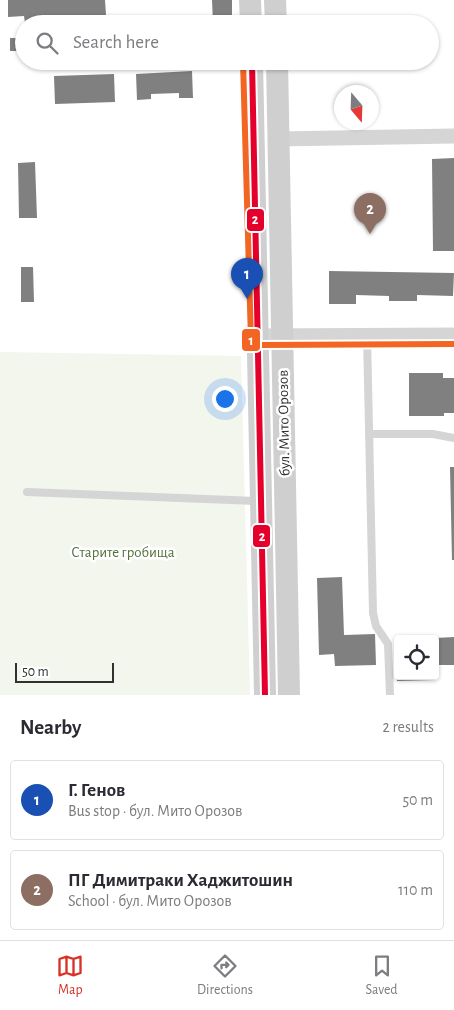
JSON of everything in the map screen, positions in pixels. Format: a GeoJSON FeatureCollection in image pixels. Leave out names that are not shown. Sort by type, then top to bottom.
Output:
{"type":"FeatureCollection","features":[{"type":"Feature","properties":{"kind":"main road"},"geometry":{"type":"LineString","coordinates":[[250,0],[251,15]]}},
{"type":"Feature","properties":{"kind":"main road"},"geometry":{"type":"LineString","coordinates":[[275,0],[276,15]]}},
{"type":"Feature","properties":{"kind":"main road","name":"бул. Мито Орозов"},"geometry":{"type":"LineString","coordinates":[[252,70],[266,695]]}},
{"type":"Feature","properties":{"kind":"main road","name":"бул. Мито Орозов"},"geometry":{"type":"LineString","coordinates":[[277,70],[289,695]]}},
{"type":"Feature","properties":{"kind":"street"},"geometry":{"type":"LineString","coordinates":[[278,139],[454,136]]}},
{"type":"Feature","properties":{"kind":"street"},"geometry":{"type":"LineString","coordinates":[[258,336],[454,335]]}},
{"type":"Feature","properties":{"kind":"lane"},"geometry":{"type":"LineString","coordinates":[[367,336],[373,613],[376,626],[388,644],[390,695]]}},
{"type":"Feature","properties":{"kind":"lane"},"geometry":{"type":"LineString","coordinates":[[369,434],[433,434],[454,438]]}},
{"type":"Feature","properties":{"kind":"lane"},"geometry":{"type":"LineString","coordinates":[[27,492],[261,502]]}},
{"type":"Feature","properties":{"kind":"green space","name":"Старите гробища"},"geometry":{"type":"Polygon","coordinates":[[[0,352],[241,356],[250,695],[0,695],[0,352]]]}},
{"type":"Feature","properties":{"kind":"building"},"geometry":{"type":"Polygon","coordinates":[[[8,0],[105,0],[106,15],[15,15],[15,17],[8,17],[8,0]]]}},
{"type":"Feature","properties":{"kind":"building"},"geometry":{"type":"Polygon","coordinates":[[[212,0],[232,0],[232,15],[213,15],[212,0]]]}},
{"type":"Feature","properties":{"kind":"building"},"geometry":{"type":"Polygon","coordinates":[[[10,38],[15,38],[15,51],[10,51],[10,38]]]}},
{"type":"Feature","properties":{"kind":"building"},"geometry":{"type":"Polygon","coordinates":[[[192,71],[193,98],[179,98],[179,93],[151,94],[151,99],[137,100],[136,74],[192,71]]]}},
{"type":"Feature","properties":{"kind":"building"},"geometry":{"type":"Polygon","coordinates":[[[114,74],[115,102],[55,104],[54,76],[114,74]]]}},
{"type":"Feature","properties":{"kind":"building"},"geometry":{"type":"Polygon","coordinates":[[[454,158],[454,251],[433,251],[432,159],[454,158]]]}},
{"type":"Feature","properties":{"kind":"building"},"geometry":{"type":"Polygon","coordinates":[[[35,162],[37,218],[19,218],[18,163],[35,162]]]}},
{"type":"Feature","properties":{"kind":"building"},"geometry":{"type":"Polygon","coordinates":[[[21,267],[33,267],[34,302],[21,302],[21,267]]]}},
{"type":"Feature","properties":{"kind":"building"},"geometry":{"type":"Polygon","coordinates":[[[329,271],[454,273],[453,296],[417,295],[417,301],[389,301],[389,296],[356,295],[356,304],[329,304],[329,271]]]}},
{"type":"Feature","properties":{"kind":"building"},"geometry":{"type":"Polygon","coordinates":[[[409,373],[443,373],[443,378],[454,378],[454,413],[444,413],[444,416],[409,416],[409,373]]]}},
{"type":"Feature","properties":{"kind":"building"},"geometry":{"type":"Polygon","coordinates":[[[450,467],[454,467],[454,560],[452,560],[450,467]]]}},
{"type":"Feature","properties":{"kind":"building"},"geometry":{"type":"Polygon","coordinates":[[[342,577],[344,635],[375,634],[376,665],[335,666],[334,654],[319,655],[317,578],[342,577]]]}},
{"type":"Feature","properties":{"kind":"building"},"geometry":{"type":"Polygon","coordinates":[[[454,637],[454,665],[439,665],[439,638],[454,637]]]}},
{"type":"Feature","properties":{"kind":"building"},"geometry":{"type":"Polygon","coordinates":[[[397,680],[433,680],[397,681],[397,680]]]}},
{"type":"Feature","properties":{"kind":"transit line","name":"1"},"geometry":{"type":"LineString","coordinates":[[243,70],[251,341],[258,345],[454,344]]}},
{"type":"Feature","properties":{"kind":"transit line","name":"2"},"geometry":{"type":"LineString","coordinates":[[252,70],[265,695]]}},
{"type":"Feature","properties":{"kind":"place","name":"ПГ Димитраки Хаджитошин"},"geometry":{"type":"Point","coordinates":[370,234]}},
{"type":"Feature","properties":{"kind":"place","name":"Г. Генов"},"geometry":{"type":"Point","coordinates":[247,299]}}]}
